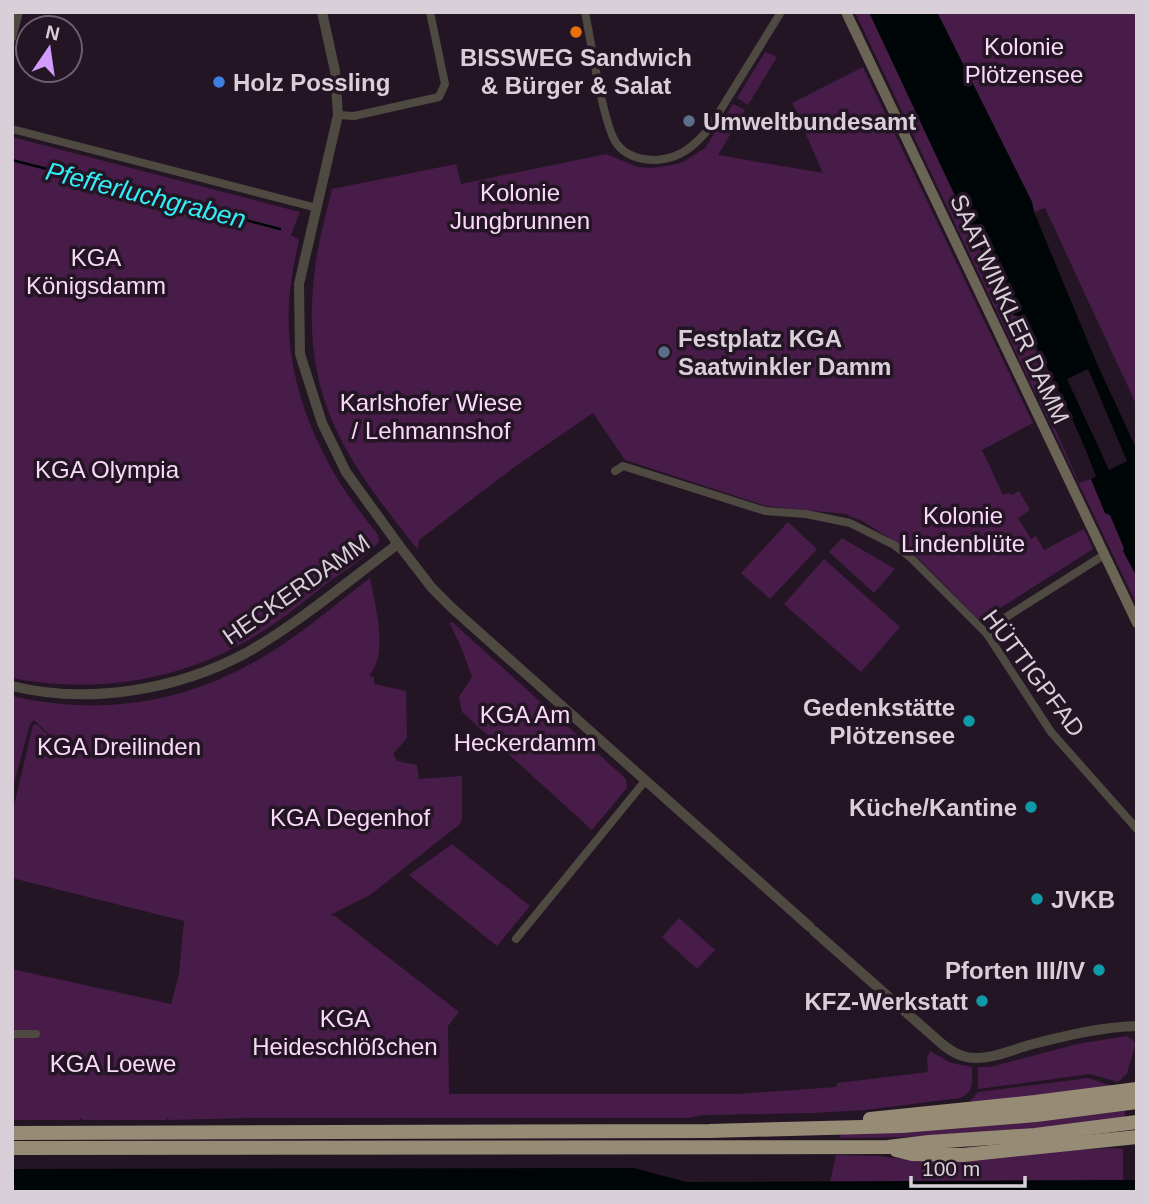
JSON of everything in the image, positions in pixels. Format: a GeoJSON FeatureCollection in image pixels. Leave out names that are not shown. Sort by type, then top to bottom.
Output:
{"type":"FeatureCollection","features":[{"type":"Feature","properties":{"kind":"highway"},"geometry":{"type":"LineString","coordinates":[[822,1129],[837,1122],[1035,1102],[1137,1088]]}},
{"type":"Feature","properties":{"kind":"highway"},"geometry":{"type":"LineString","coordinates":[[12,1133],[822,1129],[983,1120],[1137,1102]]}},
{"type":"Feature","properties":{"kind":"highway"},"geometry":{"type":"LineString","coordinates":[[12,1148],[888,1147],[1035,1136],[1137,1122]]}},
{"type":"Feature","properties":{"kind":"highway"},"geometry":{"type":"LineString","coordinates":[[888,1147],[912,1154],[963,1155],[1137,1137]]}},
{"type":"Feature","properties":{"kind":"main road","name":"SAATWINKLER DAMM"},"geometry":{"type":"LineString","coordinates":[[846,12],[1137,623]]}},
{"type":"Feature","properties":{"kind":"street"},"geometry":{"type":"LineString","coordinates":[[12,38],[19,12]]}},
{"type":"Feature","properties":{"kind":"street"},"geometry":{"type":"LineString","coordinates":[[322,12],[336,78],[338,114],[299,284],[300,354],[322,423],[338,458],[355,486],[432,588],[645,781],[953,1053],[989,1056],[1073,1034],[1137,1026]]}},
{"type":"Feature","properties":{"kind":"street"},"geometry":{"type":"LineString","coordinates":[[338,114],[354,116],[439,97],[445,84],[430,12]]}},
{"type":"Feature","properties":{"kind":"street"},"geometry":{"type":"LineString","coordinates":[[585,12],[608,125],[616,143],[638,158],[666,159],[685,152],[698,142],[710,127],[781,12]]}},
{"type":"Feature","properties":{"kind":"street"},"geometry":{"type":"LineString","coordinates":[[12,129],[317,208]]}},
{"type":"Feature","properties":{"kind":"street","name":"HÜTTIGPFAD"},"geometry":{"type":"LineString","coordinates":[[615,471],[623,466],[765,511],[826,517],[863,528],[894,545],[910,557],[986,634],[1051,732],[1137,829]]}},
{"type":"Feature","properties":{"kind":"street","name":"HECKERDAMM"},"geometry":{"type":"LineString","coordinates":[[12,686],[67,694],[115,692],[168,683],[212,668],[246,653],[270,638],[398,544]]}},
{"type":"Feature","properties":{"kind":"street"},"geometry":{"type":"LineString","coordinates":[[986,634],[1000,621],[1104,555]]}},
{"type":"Feature","properties":{"kind":"street"},"geometry":{"type":"LineString","coordinates":[[516,939],[645,781]]}},
{"type":"Feature","properties":{"kind":"street"},"geometry":{"type":"LineString","coordinates":[[12,1034],[36,1034]]}},
{"type":"Feature","properties":{"kind":"green space"},"geometry":{"type":"Polygon","coordinates":[[[855,12],[869,12],[994,279],[1049,377],[1050,386],[1039,391],[1039,394],[1036,395],[855,12]]]}},
{"type":"Feature","properties":{"kind":"green space","name":"Kolonie Plötzensee"},"geometry":{"type":"Polygon","coordinates":[[[937,12],[1137,12],[1137,406],[1045,208],[1034,212],[1032,202],[937,12]]]}},
{"type":"Feature","properties":{"kind":"green space"},"geometry":{"type":"Polygon","coordinates":[[[765,52],[777,57],[748,105],[737,98],[765,52]]]}},
{"type":"Feature","properties":{"kind":"green space"},"geometry":{"type":"Polygon","coordinates":[[[863,67],[1033,423],[982,450],[1003,495],[1019,491],[1030,510],[1018,518],[1031,539],[1036,536],[1044,550],[1084,529],[1093,549],[980,621],[914,554],[864,522],[845,514],[766,506],[625,460],[593,413],[513,468],[419,540],[418,550],[348,453],[332,421],[321,388],[314,352],[312,312],[316,258],[332,189],[456,164],[461,184],[606,154],[638,167],[672,165],[683,162],[705,148],[733,104],[745,110],[718,155],[823,173],[792,103],[863,67]]]}},
{"type":"Feature","properties":{"kind":"green space"},"geometry":{"type":"Polygon","coordinates":[[[12,137],[300,212],[291,235],[299,240],[289,309],[292,361],[298,387],[315,436],[327,460],[340,483],[378,535],[379,541],[360,560],[260,633],[202,662],[140,680],[108,684],[44,683],[12,678],[12,137]]]}},
{"type":"Feature","properties":{"kind":"green space"},"geometry":{"type":"Polygon","coordinates":[[[1042,399],[1079,483],[1091,479],[1105,513],[1110,515],[1123,551],[1137,577],[1137,605],[1039,401],[1042,399]]]}},
{"type":"Feature","properties":{"kind":"green space"},"geometry":{"type":"Polygon","coordinates":[[[788,522],[817,549],[770,599],[741,573],[788,522]]]}},
{"type":"Feature","properties":{"kind":"green space"},"geometry":{"type":"Polygon","coordinates":[[[842,538],[895,569],[874,593],[829,552],[842,538]]]}},
{"type":"Feature","properties":{"kind":"green space"},"geometry":{"type":"Polygon","coordinates":[[[824,559],[900,627],[861,672],[784,604],[824,559]]]}},
{"type":"Feature","properties":{"kind":"green space"},"geometry":{"type":"Polygon","coordinates":[[[370,578],[379,642],[375,667],[369,676],[374,677],[374,684],[406,691],[407,738],[393,754],[397,761],[417,765],[419,779],[462,776],[462,819],[460,824],[370,895],[330,915],[335,916],[459,1012],[448,1026],[449,1094],[736,1094],[837,1087],[837,1083],[928,1072],[927,1058],[930,1051],[951,1063],[972,1067],[972,1086],[968,1093],[960,1098],[866,1110],[704,1115],[687,1118],[12,1120],[12,969],[171,1004],[179,974],[184,921],[12,878],[12,814],[33,725],[36,724],[70,755],[34,720],[30,724],[12,791],[12,696],[79,705],[112,705],[176,694],[207,684],[268,654],[370,578]]]}},
{"type":"Feature","properties":{"kind":"green space","name":"KGA Am Heckerdamm"},"geometry":{"type":"Polygon","coordinates":[[[451,621],[626,779],[627,788],[592,830],[462,712],[459,697],[472,677],[451,621]]]}},
{"type":"Feature","properties":{"kind":"green space"},"geometry":{"type":"Polygon","coordinates":[[[452,844],[530,906],[497,946],[409,875],[452,844]]]}},
{"type":"Feature","properties":{"kind":"green space"},"geometry":{"type":"Polygon","coordinates":[[[679,918],[715,950],[697,969],[662,937],[679,918]]]}},
{"type":"Feature","properties":{"kind":"green space"},"geometry":{"type":"Polygon","coordinates":[[[1127,1036],[1135,1045],[1127,1074],[1118,1082],[1090,1074],[978,1089],[978,1067],[990,1067],[1077,1044],[1127,1036]]]}},
{"type":"Feature","properties":{"kind":"green space"},"geometry":{"type":"Polygon","coordinates":[[[1088,1078],[1115,1087],[971,1103],[978,1092],[1088,1078]]]}},
{"type":"Feature","properties":{"kind":"green space"},"geometry":{"type":"Polygon","coordinates":[[[1125,1109],[1125,1119],[1019,1131],[840,1138],[841,1134],[1125,1109]]]}},
{"type":"Feature","properties":{"kind":"green space"},"geometry":{"type":"Polygon","coordinates":[[[1123,1149],[1123,1180],[830,1182],[836,1155],[912,1160],[1123,1149]]]}},
{"type":"Feature","properties":{"kind":"shaded area"},"geometry":{"type":"Polygon","coordinates":[[[869,12],[937,12],[1032,202],[1098,366],[1137,450],[1137,577],[1123,551],[1110,515],[1105,513],[1091,479],[1096,476],[1061,395],[1021,317],[1013,315],[869,12]],[[1088,369],[1067,379],[1109,470],[1127,461],[1088,369]]]}},
{"type":"Feature","properties":{"kind":"shaded area"},"geometry":{"type":"Polygon","coordinates":[[[634,1168],[686,1182],[1137,1180],[1137,1192],[12,1192],[12,1169],[634,1168]]]}},
{"type":"Feature","properties":{"kind":"waterway","name":"Pfefferluchgraben"},"geometry":{"type":"LineString","coordinates":[[12,160],[280,229]]}},
{"type":"Feature","properties":{"kind":"place","name":"BISSWEG Sandwich & Bürger & Salat"},"geometry":{"type":"Point","coordinates":[576,32]}},
{"type":"Feature","properties":{"kind":"place","name":"Holz Possling"},"geometry":{"type":"Point","coordinates":[219,82]}},
{"type":"Feature","properties":{"kind":"place","name":"Umweltbundesamt"},"geometry":{"type":"Point","coordinates":[689,121]}},
{"type":"Feature","properties":{"kind":"place","name":"Festplatz KGA Saatwinkler Damm"},"geometry":{"type":"Point","coordinates":[664,352]}},
{"type":"Feature","properties":{"kind":"place","name":"Gedenkstätte Plötzensee"},"geometry":{"type":"Point","coordinates":[969,721]}},
{"type":"Feature","properties":{"kind":"place","name":"Küche/Kantine"},"geometry":{"type":"Point","coordinates":[1031,807]}},
{"type":"Feature","properties":{"kind":"place","name":"JVKB"},"geometry":{"type":"Point","coordinates":[1037,899]}},
{"type":"Feature","properties":{"kind":"place","name":"Pforten III/IV"},"geometry":{"type":"Point","coordinates":[1099,970]}},
{"type":"Feature","properties":{"kind":"place","name":"KFZ-Werkstatt"},"geometry":{"type":"Point","coordinates":[982,1001]}},
{"type":"Feature","properties":{"kind":"park label","name":"Kolonie Jungbrunnen"},"geometry":{"type":"Point","coordinates":[520,206]}},
{"type":"Feature","properties":{"kind":"park label","name":"KGA Königsdamm"},"geometry":{"type":"Point","coordinates":[96,271]}},
{"type":"Feature","properties":{"kind":"park label","name":"Karlshofer Wiese / Lehmannshof"},"geometry":{"type":"Point","coordinates":[431,416]}},
{"type":"Feature","properties":{"kind":"park label","name":"KGA Olympia"},"geometry":{"type":"Point","coordinates":[107,469]}},
{"type":"Feature","properties":{"kind":"park label","name":"Kolonie Lindenblüte"},"geometry":{"type":"Point","coordinates":[963,529]}},
{"type":"Feature","properties":{"kind":"park label","name":"KGA Dreilinden"},"geometry":{"type":"Point","coordinates":[119,746]}},
{"type":"Feature","properties":{"kind":"park label","name":"KGA Degenhof"},"geometry":{"type":"Point","coordinates":[350,817]}},
{"type":"Feature","properties":{"kind":"park label","name":"KGA Heideschlößchen"},"geometry":{"type":"Point","coordinates":[345,1032]}},
{"type":"Feature","properties":{"kind":"park label","name":"KGA Loewe"},"geometry":{"type":"Point","coordinates":[113,1063]}}]}
